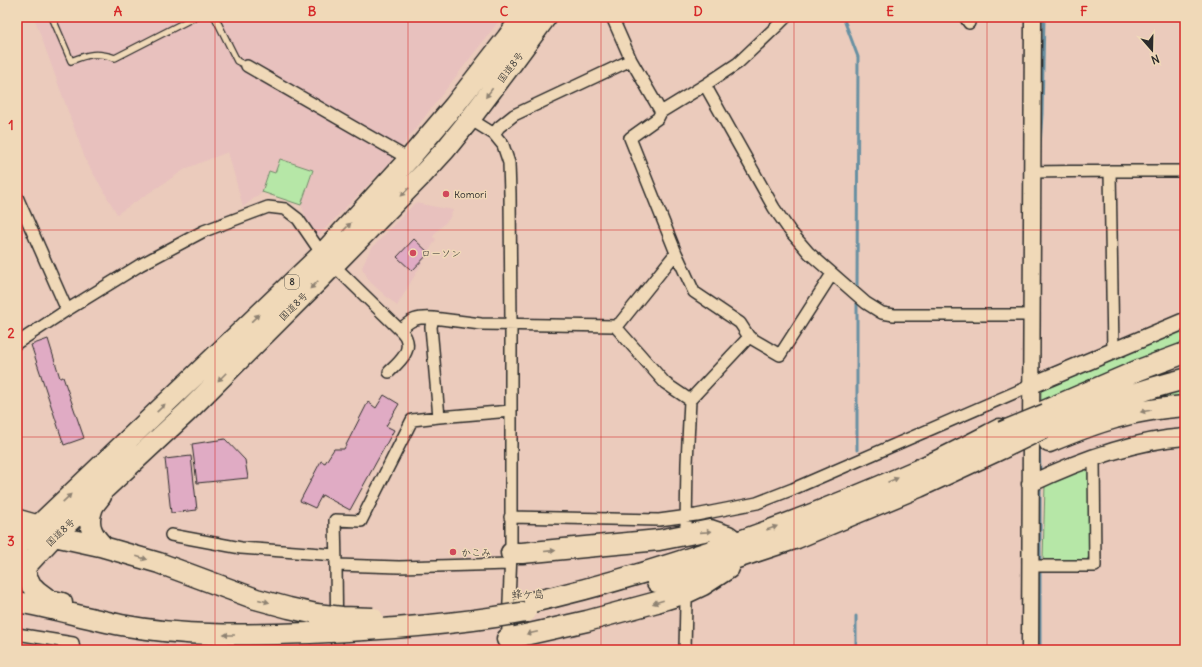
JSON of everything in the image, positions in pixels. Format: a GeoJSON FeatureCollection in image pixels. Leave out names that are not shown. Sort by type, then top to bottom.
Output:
{"type":"FeatureCollection","features":[{"type":"Feature","properties":{"kind":"highway","name":"国道8号"},"geometry":{"type":"LineString","coordinates":[[20,572],[54,536],[186,412],[328,259],[454,106],[522,17]]}},
{"type":"Feature","properties":{"kind":"highway","name":"国道8号"},"geometry":{"type":"LineString","coordinates":[[17,546],[35,527],[427,169],[445,150],[470,119],[546,17]]}},
{"type":"Feature","properties":{"kind":"highway"},"geometry":{"type":"LineString","coordinates":[[17,602],[122,625],[167,632],[212,635],[256,635],[395,629],[495,618],[654,570],[736,542],[846,501],[954,452],[1003,442],[1046,423],[1132,373],[1185,353]]}},
{"type":"Feature","properties":{"kind":"highway"},"geometry":{"type":"LineString","coordinates":[[122,625],[77,608],[49,600],[28,582],[20,572],[22,555],[35,527],[54,536],[104,547],[159,563],[256,599],[316,614],[342,617],[391,618],[526,608],[640,586],[701,570],[797,538],[919,487],[1003,442],[1046,423],[1109,390],[1185,366]]}},
{"type":"Feature","properties":{"kind":"highway"},"geometry":{"type":"LineString","coordinates":[[1046,423],[1143,391],[1185,379]]}},
{"type":"Feature","properties":{"kind":"highway"},"geometry":{"type":"LineString","coordinates":[[1046,423],[1116,418],[1168,407],[1185,406]]}},
{"type":"Feature","properties":{"kind":"highway"},"geometry":{"type":"LineString","coordinates":[[104,547],[94,537],[90,524],[92,509],[110,483]]}},
{"type":"Feature","properties":{"kind":"highway"},"geometry":{"type":"LineString","coordinates":[[511,559],[522,553],[659,540],[710,530],[728,536],[736,542]]}},
{"type":"Feature","properties":{"kind":"highway"},"geometry":{"type":"LineString","coordinates":[[507,644],[686,593],[703,585],[745,558],[768,548]]}},
{"type":"Feature","properties":{"kind":"main road"},"geometry":{"type":"LineString","coordinates":[[17,518],[35,527]]}},
{"type":"Feature","properties":{"kind":"street"},"geometry":{"type":"LineString","coordinates":[[612,17],[631,60],[661,112]]}},
{"type":"Feature","properties":{"kind":"street"},"geometry":{"type":"LineString","coordinates":[[786,17],[738,63],[661,112],[658,118],[630,138],[676,253],[694,292],[740,323],[749,337],[780,355],[832,274]]}},
{"type":"Feature","properties":{"kind":"street"},"geometry":{"type":"LineString","coordinates":[[1030,650],[1030,315],[1033,17]]}},
{"type":"Feature","properties":{"kind":"street"},"geometry":{"type":"LineString","coordinates":[[494,134],[499,127],[514,115],[631,60]]}},
{"type":"Feature","properties":{"kind":"street"},"geometry":{"type":"LineString","coordinates":[[247,66],[410,159]]}},
{"type":"Feature","properties":{"kind":"street"},"geometry":{"type":"LineString","coordinates":[[705,85],[774,208],[790,231],[809,253],[866,303],[882,313],[894,315],[1030,315]]}},
{"type":"Feature","properties":{"kind":"street"},"geometry":{"type":"LineString","coordinates":[[470,119],[494,134],[503,145],[509,163],[511,559],[507,644]]}},
{"type":"Feature","properties":{"kind":"street"},"geometry":{"type":"LineString","coordinates":[[1110,171],[1113,351]]}},
{"type":"Feature","properties":{"kind":"street"},"geometry":{"type":"LineString","coordinates":[[1031,172],[1185,171]]}},
{"type":"Feature","properties":{"kind":"street"},"geometry":{"type":"LineString","coordinates":[[17,196],[67,310]]}},
{"type":"Feature","properties":{"kind":"street"},"geometry":{"type":"LineString","coordinates":[[17,343],[140,265],[204,231],[268,207],[285,209],[298,219],[328,259],[400,330],[406,338],[407,349],[400,361],[389,372]]}},
{"type":"Feature","properties":{"kind":"street"},"geometry":{"type":"LineString","coordinates":[[400,330],[409,322],[421,317],[481,324],[615,326],[620,323],[676,253]]}},
{"type":"Feature","properties":{"kind":"street"},"geometry":{"type":"LineString","coordinates":[[433,318],[431,327],[439,417]]}},
{"type":"Feature","properties":{"kind":"street"},"geometry":{"type":"LineString","coordinates":[[510,517],[659,520],[757,502],[786,492],[1030,386],[1185,322]]}},
{"type":"Feature","properties":{"kind":"street"},"geometry":{"type":"LineString","coordinates":[[615,326],[664,383],[690,400]]}},
{"type":"Feature","properties":{"kind":"street"},"geometry":{"type":"LineString","coordinates":[[686,528],[690,400],[749,337]]}},
{"type":"Feature","properties":{"kind":"street"},"geometry":{"type":"LineString","coordinates":[[337,650],[335,520],[361,521],[412,420],[511,411]]}},
{"type":"Feature","properties":{"kind":"street"},"geometry":{"type":"LineString","coordinates":[[1030,484],[1094,457],[1144,442],[1185,438]]}},
{"type":"Feature","properties":{"kind":"street"},"geometry":{"type":"LineString","coordinates":[[1030,566],[1095,566],[1094,457]]}},
{"type":"Feature","properties":{"kind":"street"},"geometry":{"type":"LineString","coordinates":[[171,535],[241,548],[399,567],[511,559]]}},
{"type":"Feature","properties":{"kind":"street"},"geometry":{"type":"LineString","coordinates":[[685,650],[686,602]]}},
{"type":"Feature","properties":{"kind":"street"},"geometry":{"type":"LineString","coordinates":[[17,634],[74,643],[74,650]]}},
{"type":"Feature","properties":{"kind":"lane"},"geometry":{"type":"LineString","coordinates":[[52,17],[70,61],[86,55],[103,54],[115,58],[195,17]]}},
{"type":"Feature","properties":{"kind":"lane"},"geometry":{"type":"LineString","coordinates":[[215,17],[237,62],[247,66]]}},
{"type":"Feature","properties":{"kind":"shaded area"},"geometry":{"type":"Polygon","coordinates":[[[34,17],[502,17],[389,163],[315,239],[301,205],[313,170],[275,173],[269,172],[262,192],[243,207],[228,152],[187,168],[117,214],[86,161],[34,17]]]}},
{"type":"Feature","properties":{"kind":"shaded area"},"geometry":{"type":"Polygon","coordinates":[[[415,203],[453,210],[449,219],[433,237],[436,239],[397,306],[370,282],[362,268],[370,250],[415,203]]]}},
{"type":"Feature","properties":{"kind":"green space"},"geometry":{"type":"Polygon","coordinates":[[[280,159],[313,170],[301,205],[262,192],[269,171],[275,173],[280,159]]]}},
{"type":"Feature","properties":{"kind":"green space"},"geometry":{"type":"Polygon","coordinates":[[[1178,331],[1184,337],[1185,345],[1041,403],[1041,384],[1178,331]]]}},
{"type":"Feature","properties":{"kind":"green space"},"geometry":{"type":"Polygon","coordinates":[[[1185,388],[1185,399],[1138,405],[1159,395],[1185,388]]]}},
{"type":"Feature","properties":{"kind":"green space"},"geometry":{"type":"Polygon","coordinates":[[[1084,469],[1090,473],[1088,558],[1084,562],[1043,560],[1045,485],[1084,469]]]}},
{"type":"Feature","properties":{"kind":"building"},"geometry":{"type":"Polygon","coordinates":[[[414,239],[429,253],[412,271],[397,257],[414,239]]]}},
{"type":"Feature","properties":{"kind":"building"},"geometry":{"type":"Polygon","coordinates":[[[48,339],[60,378],[63,377],[84,438],[64,445],[31,345],[48,339]]]}},
{"type":"Feature","properties":{"kind":"building"},"geometry":{"type":"Polygon","coordinates":[[[384,395],[399,404],[386,426],[394,430],[350,510],[322,495],[315,508],[300,501],[321,461],[325,463],[334,449],[344,449],[368,402],[376,408],[384,395]]]}},
{"type":"Feature","properties":{"kind":"building"},"geometry":{"type":"Polygon","coordinates":[[[225,439],[245,460],[248,478],[197,483],[192,444],[225,439]]]}},
{"type":"Feature","properties":{"kind":"building"},"geometry":{"type":"Polygon","coordinates":[[[191,456],[197,510],[171,513],[165,459],[191,456]]]}},
{"type":"Feature","properties":{"kind":"waterway"},"geometry":{"type":"LineString","coordinates":[[843,17],[858,57],[857,290]]}},
{"type":"Feature","properties":{"kind":"waterway"},"geometry":{"type":"LineString","coordinates":[[1039,163],[1042,114],[1044,17]]}},
{"type":"Feature","properties":{"kind":"waterway"},"geometry":{"type":"LineString","coordinates":[[857,300],[857,450]]}},
{"type":"Feature","properties":{"kind":"waterway"},"geometry":{"type":"LineString","coordinates":[[1039,439],[1040,473]]}},
{"type":"Feature","properties":{"kind":"waterway"},"geometry":{"type":"LineString","coordinates":[[1040,485],[1040,563]]}},
{"type":"Feature","properties":{"kind":"waterway"},"geometry":{"type":"LineString","coordinates":[[1040,569],[1040,650]]}},
{"type":"Feature","properties":{"kind":"waterway"},"geometry":{"type":"LineString","coordinates":[[856,616],[856,650]]}},
{"type":"Feature","properties":{"kind":"place","name":"Komori"},"geometry":{"type":"Point","coordinates":[446,194]}},
{"type":"Feature","properties":{"kind":"place","name":"ローソン"},"geometry":{"type":"Point","coordinates":[413,253]}},
{"type":"Feature","properties":{"kind":"place","name":"かこみ"},"geometry":{"type":"Point","coordinates":[453,552]}},
{"type":"Feature","properties":{"kind":"district","name":"蜂ケ島"},"geometry":{"type":"Point","coordinates":[528,594]}}]}
